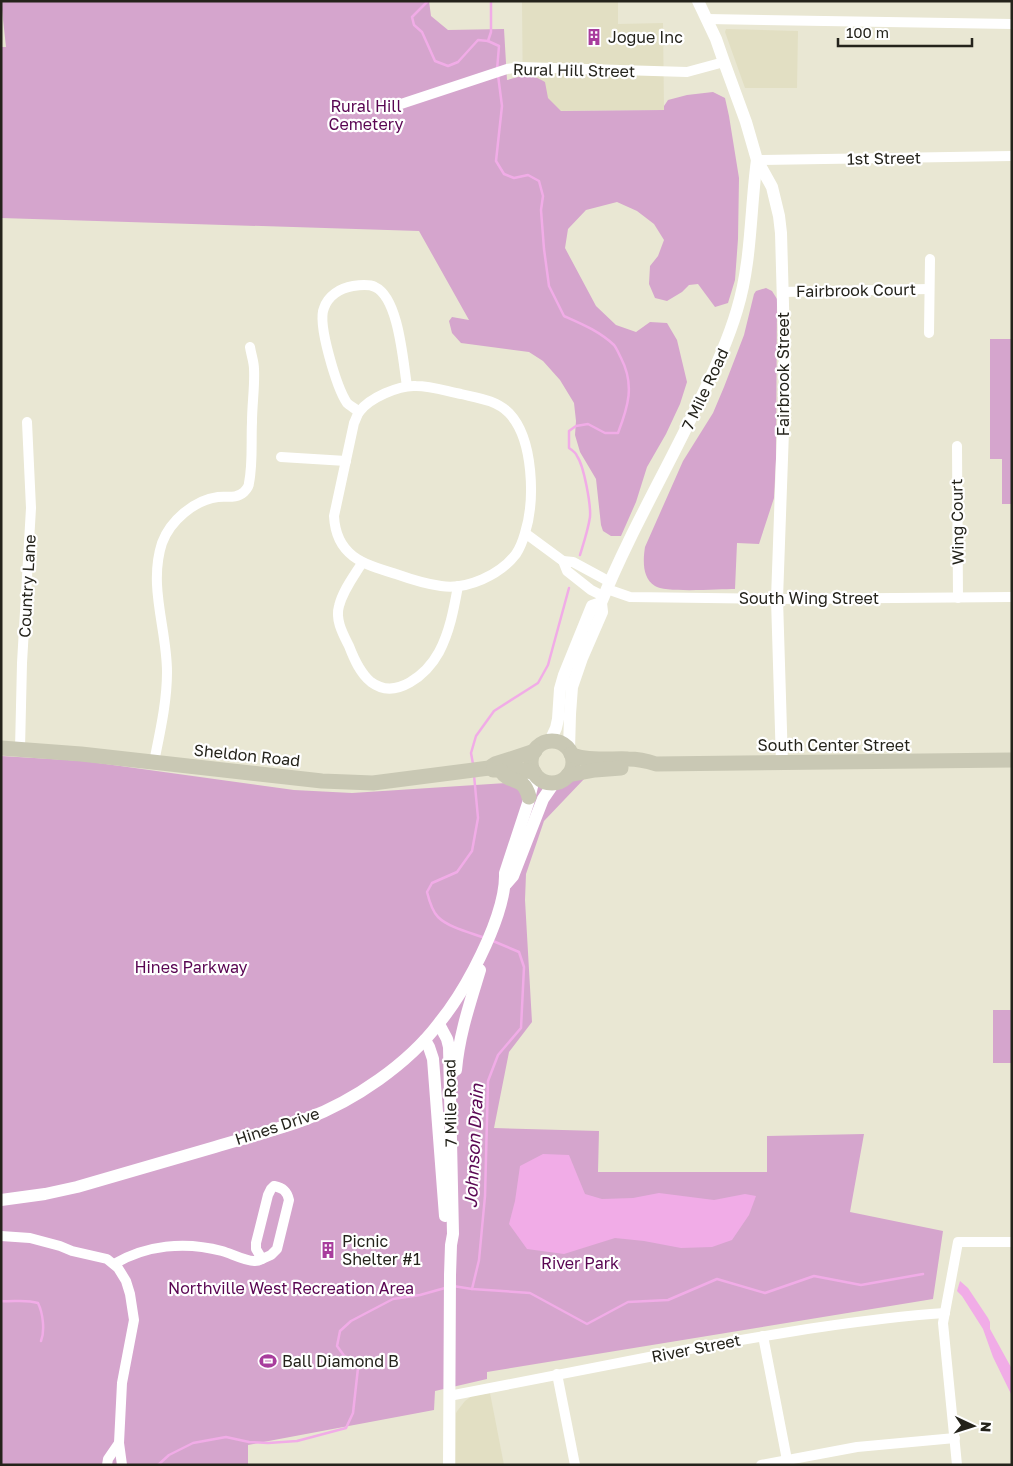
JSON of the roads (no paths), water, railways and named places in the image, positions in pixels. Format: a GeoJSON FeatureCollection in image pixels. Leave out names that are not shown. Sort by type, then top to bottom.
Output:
{"type":"FeatureCollection","features":[{"type":"Feature","properties":{"kind":"main road"},"geometry":{"type":"LineString","coordinates":[[550,741],[560,743],[570,752],[573,765],[564,779],[554,783],[544,781],[535,773],[532,764],[535,751],[540,745],[550,741]]}},
{"type":"Feature","properties":{"kind":"main road","name":"Sheldon Road"},"geometry":{"type":"LineString","coordinates":[[1,748],[352,783],[373,783],[485,769],[520,770],[535,773]]}},
{"type":"Feature","properties":{"kind":"main road","name":"Sheldon Road"},"geometry":{"type":"LineString","coordinates":[[485,769],[535,751]]}},
{"type":"Feature","properties":{"kind":"main road","name":"South Center Street"},"geometry":{"type":"LineString","coordinates":[[570,752],[575,757],[644,760],[656,764],[1012,760]]}},
{"type":"Feature","properties":{"kind":"main road","name":"South Center Street"},"geometry":{"type":"LineString","coordinates":[[568,775],[606,769],[646,769],[656,764]]}},
{"type":"Feature","properties":{"kind":"main road"},"geometry":{"type":"LineString","coordinates":[[485,769],[523,784],[528,790],[529,797]]}},
{"type":"Feature","properties":{"kind":"street","name":"Fairbrook Street"},"geometry":{"type":"LineString","coordinates":[[698,1],[707,19],[746,122],[756,160],[772,187],[779,216],[785,375],[777,599],[782,762]]}},
{"type":"Feature","properties":{"kind":"street"},"geometry":{"type":"LineString","coordinates":[[707,19],[1012,24]]}},
{"type":"Feature","properties":{"kind":"street","name":"Rural Hill Street"},"geometry":{"type":"LineString","coordinates":[[398,105],[507,69],[520,67],[687,72],[724,62]]}},
{"type":"Feature","properties":{"kind":"street","name":"1st Street"},"geometry":{"type":"LineString","coordinates":[[756,160],[1012,156]]}},
{"type":"Feature","properties":{"kind":"street","name":"7 Mile Road"},"geometry":{"type":"LineString","coordinates":[[570,752],[572,688],[582,658],[602,612],[605,593],[707,386],[733,326],[744,283],[749,247],[756,160]]}},
{"type":"Feature","properties":{"kind":"street","name":"Fairbrook Court"},"geometry":{"type":"LineString","coordinates":[[929,334],[930,259]]}},
{"type":"Feature","properties":{"kind":"street"},"geometry":{"type":"LineString","coordinates":[[360,412],[348,404],[340,390],[332,367],[322,324],[323,310],[326,303],[334,294],[341,290],[366,285],[376,287],[386,298],[395,317],[407,386]]}},
{"type":"Feature","properties":{"kind":"street","name":"Fairbrook Court"},"geometry":{"type":"LineString","coordinates":[[783,292],[929,289]]}},
{"type":"Feature","properties":{"kind":"street"},"geometry":{"type":"LineString","coordinates":[[154,762],[164,704],[167,673],[157,590],[156,573],[158,557],[162,542],[168,531],[174,522],[187,510],[208,499],[238,496],[248,486],[254,367],[250,346]]}},
{"type":"Feature","properties":{"kind":"street"},"geometry":{"type":"LineString","coordinates":[[407,386],[425,387],[488,400],[501,406],[513,418],[523,436],[530,474],[531,509],[526,533],[516,553],[502,568],[481,580],[458,586],[441,586],[407,578],[362,563],[344,547],[338,536],[335,525],[335,510],[354,423],[360,412],[374,399],[407,386]]}},
{"type":"Feature","properties":{"kind":"street","name":"Country Lane"},"geometry":{"type":"LineString","coordinates":[[20,749],[22,663],[30,515],[27,422]]}},
{"type":"Feature","properties":{"kind":"street","name":"Wing Court"},"geometry":{"type":"LineString","coordinates":[[956,446],[958,598]]}},
{"type":"Feature","properties":{"kind":"street"},"geometry":{"type":"LineString","coordinates":[[281,457],[346,461]]}},
{"type":"Feature","properties":{"kind":"street"},"geometry":{"type":"LineString","coordinates":[[526,533],[562,561],[568,571],[592,590],[605,593]]}},
{"type":"Feature","properties":{"kind":"street"},"geometry":{"type":"LineString","coordinates":[[562,561],[573,562],[605,593]]}},
{"type":"Feature","properties":{"kind":"street"},"geometry":{"type":"LineString","coordinates":[[362,563],[346,589],[339,606],[338,620],[360,670],[370,681],[383,687],[395,688],[405,685],[422,674],[434,661],[440,651],[454,610],[458,586]]}},
{"type":"Feature","properties":{"kind":"street","name":"7 Mile Road"},"geometry":{"type":"LineString","coordinates":[[550,741],[558,719],[560,689],[564,675],[592,606],[605,593]]}},
{"type":"Feature","properties":{"kind":"street","name":"South Wing Street"},"geometry":{"type":"LineString","coordinates":[[605,593],[630,597],[777,599],[1012,597]]}},
{"type":"Feature","properties":{"kind":"street"},"geometry":{"type":"LineString","coordinates":[[451,1137],[457,1058],[461,1036],[486,947],[496,920],[506,884],[505,873],[535,773]]}},
{"type":"Feature","properties":{"kind":"street"},"geometry":{"type":"LineString","coordinates":[[506,884],[513,876],[543,799],[554,783]]}},
{"type":"Feature","properties":{"kind":"street","name":"Hines Drive"},"geometry":{"type":"LineString","coordinates":[[1,1200],[45,1194],[101,1180],[328,1110],[364,1089],[395,1066],[424,1040],[439,1024],[459,996],[486,947]]}},
{"type":"Feature","properties":{"kind":"street","name":"7 Mile Road"},"geometry":{"type":"LineString","coordinates":[[439,1024],[449,1047],[453,1234],[450,1275],[449,1465]]}},
{"type":"Feature","properties":{"kind":"street","name":"7 Mile Road"},"geometry":{"type":"LineString","coordinates":[[424,1040],[433,1058],[447,1236],[451,1245]]}},
{"type":"Feature","properties":{"kind":"street"},"geometry":{"type":"LineString","coordinates":[[114,1264],[129,1255],[169,1246],[222,1251],[254,1262],[262,1259],[272,1255],[277,1249],[289,1200],[287,1192],[274,1186],[268,1195],[256,1243],[256,1249],[262,1259]]}},
{"type":"Feature","properties":{"kind":"street"},"geometry":{"type":"LineString","coordinates":[[1,1236],[30,1238],[107,1259],[118,1268],[126,1281],[134,1320],[122,1383],[119,1443],[122,1465]]}},
{"type":"Feature","properties":{"kind":"street"},"geometry":{"type":"LineString","coordinates":[[957,1465],[943,1323],[958,1242],[1012,1242]]}},
{"type":"Feature","properties":{"kind":"street","name":"River Street"},"geometry":{"type":"LineString","coordinates":[[449,1396],[763,1336],[868,1320],[945,1313]]}},
{"type":"Feature","properties":{"kind":"street"},"geometry":{"type":"LineString","coordinates":[[763,1336],[787,1462]]}},
{"type":"Feature","properties":{"kind":"street"},"geometry":{"type":"LineString","coordinates":[[558,1374],[575,1465]]}},
{"type":"Feature","properties":{"kind":"street"},"geometry":{"type":"LineString","coordinates":[[762,1465],[787,1462],[857,1447],[955,1438]]}},
{"type":"Feature","properties":{"kind":"street"},"geometry":{"type":"LineString","coordinates":[[107,1465],[108,1459],[119,1443]]}},
{"type":"Feature","properties":{"kind":"waterway","name":"Johnson Drain"},"geometry":{"type":"LineString","coordinates":[[428,1],[412,17],[414,25],[422,32],[435,61],[448,66],[458,62],[478,40],[488,41],[499,46],[497,70]]}},
{"type":"Feature","properties":{"kind":"waterway"},"geometry":{"type":"LineString","coordinates":[[488,41],[491,32],[491,1]]}},
{"type":"Feature","properties":{"kind":"waterway","name":"Johnson Drain"},"geometry":{"type":"LineString","coordinates":[[498,75],[502,106],[496,161],[504,174],[514,178],[528,175],[539,181],[543,196],[541,210],[549,286],[564,316],[584,325],[614,345],[628,377],[627,405],[618,433],[605,433],[588,424],[576,426],[569,431],[569,448],[580,461],[589,504],[590,517],[580,555]]}},
{"type":"Feature","properties":{"kind":"waterway","name":"Johnson Drain"},"geometry":{"type":"LineString","coordinates":[[473,764],[471,753],[476,736],[494,711],[538,683],[548,665],[569,588]]}},
{"type":"Feature","properties":{"kind":"waterway","name":"Johnson Drain"},"geometry":{"type":"LineString","coordinates":[[474,775],[478,818],[472,851],[457,872],[432,883],[427,892],[434,912],[443,921],[485,938]]}},
{"type":"Feature","properties":{"kind":"waterway","name":"Johnson Drain"},"geometry":{"type":"LineString","coordinates":[[472,1289],[479,1260],[485,1196],[488,1081],[498,1055],[521,1028],[524,967],[519,952],[493,941]]}},
{"type":"Feature","properties":{"kind":"waterway"},"geometry":{"type":"LineString","coordinates":[[453,1286],[530,1293],[587,1324],[628,1302],[668,1300],[717,1279],[765,1293],[814,1276],[861,1285],[923,1274]]}},
{"type":"Feature","properties":{"kind":"waterway"},"geometry":{"type":"LineString","coordinates":[[158,1465],[169,1455],[193,1443],[226,1437],[249,1442],[297,1441],[346,1428],[353,1413],[358,1368],[345,1357],[337,1346],[340,1331],[351,1321],[393,1299],[420,1295],[445,1288]]}},
{"type":"Feature","properties":{"kind":"waterway"},"geometry":{"type":"LineString","coordinates":[[1,1301],[38,1303],[43,1322],[41,1341]]}},
{"type":"Feature","properties":{"kind":"place","name":"Jogue Inc"},"geometry":{"type":"Point","coordinates":[594,37]}},
{"type":"Feature","properties":{"kind":"place","name":"Picnic Shelter #1"},"geometry":{"type":"Point","coordinates":[328,1250]}},
{"type":"Feature","properties":{"kind":"place","name":"Ball Diamond B"},"geometry":{"type":"Point","coordinates":[268,1361]}},
{"type":"Feature","properties":{"kind":"park label","name":"Rural Hill Cemetery"},"geometry":{"type":"Point","coordinates":[366,115]}},
{"type":"Feature","properties":{"kind":"park label","name":"Hines Parkway"},"geometry":{"type":"Point","coordinates":[191,967]}},
{"type":"Feature","properties":{"kind":"park label","name":"River Park"},"geometry":{"type":"Point","coordinates":[580,1263]}},
{"type":"Feature","properties":{"kind":"park label","name":"Northville West Recreation Area"},"geometry":{"type":"Point","coordinates":[291,1288]}}]}
